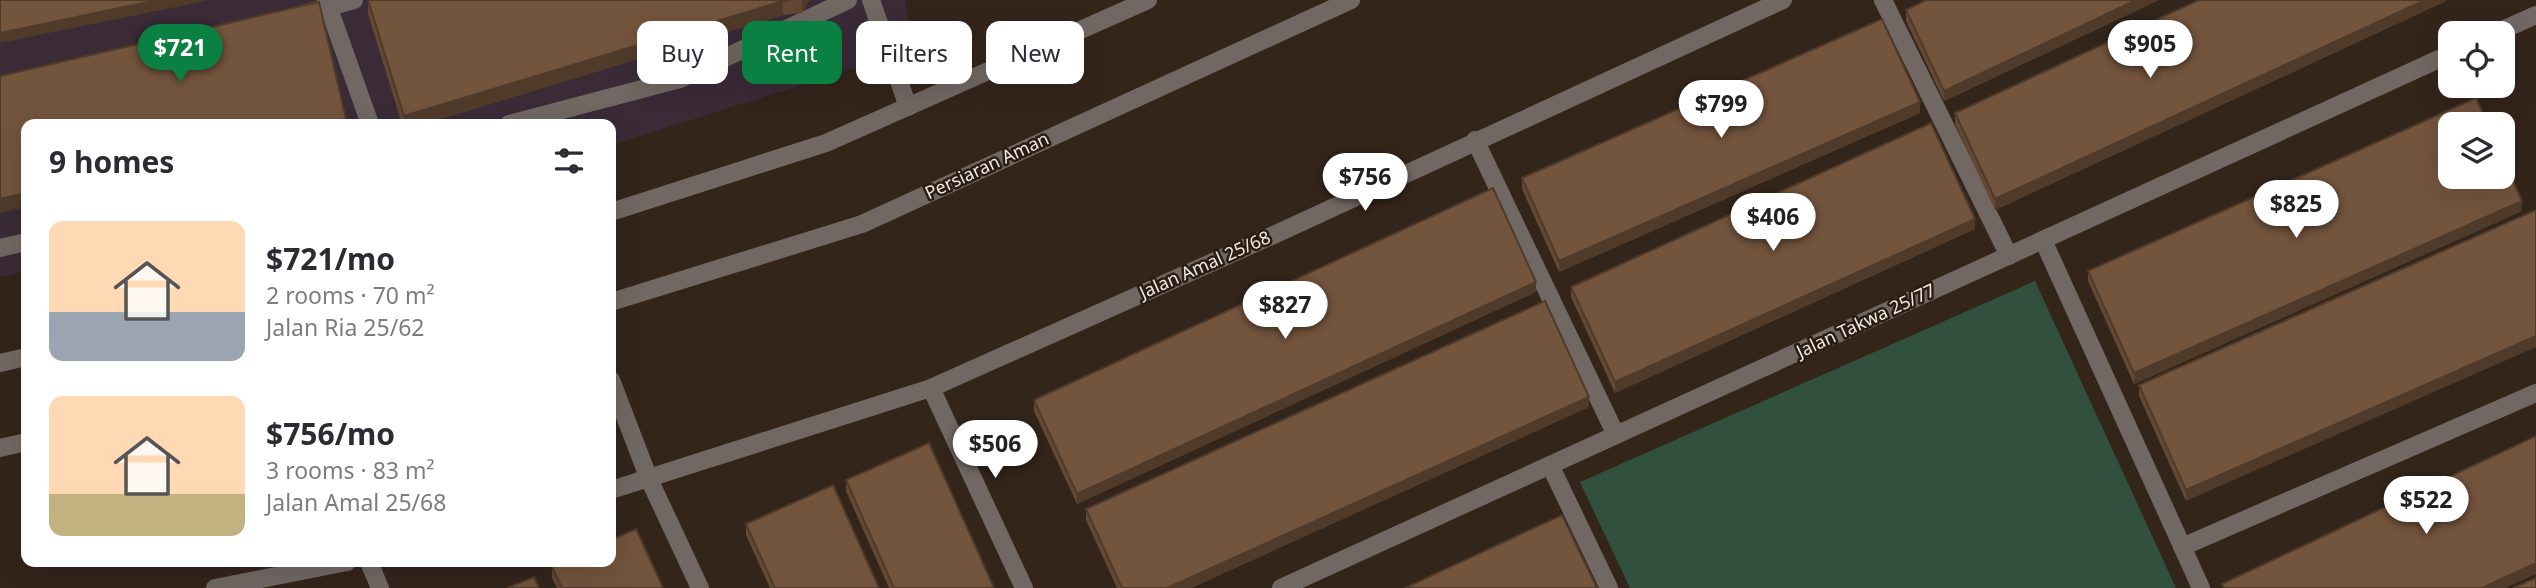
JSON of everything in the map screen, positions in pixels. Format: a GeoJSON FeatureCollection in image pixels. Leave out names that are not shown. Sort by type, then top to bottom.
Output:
{"type":"FeatureCollection","features":[{"type":"Feature","properties":{"kind":"street"},"geometry":{"type":"LineString","coordinates":[[277,21],[328,4],[354,0]]}},
{"type":"Feature","properties":{"kind":"street"},"geometry":{"type":"LineString","coordinates":[[528,119],[680,79],[848,0]]}},
{"type":"Feature","properties":{"kind":"street"},"geometry":{"type":"LineString","coordinates":[[872,0],[908,107]]}},
{"type":"Feature","properties":{"kind":"street"},"geometry":{"type":"LineString","coordinates":[[616,210],[826,143],[1148,0]]}},
{"type":"Feature","properties":{"kind":"street","name":"Persiaran Aman"},"geometry":{"type":"LineString","coordinates":[[616,300],[862,224],[1351,0]]}},
{"type":"Feature","properties":{"kind":"street","name":"Jalan Amal 25/68"},"geometry":{"type":"LineString","coordinates":[[616,489],[931,388],[1278,233],[1783,0]]}},
{"type":"Feature","properties":{"kind":"street"},"geometry":{"type":"LineString","coordinates":[[1883,0],[2009,256]]}},
{"type":"Feature","properties":{"kind":"street"},"geometry":{"type":"LineString","coordinates":[[328,4],[368,119]]}},
{"type":"Feature","properties":{"kind":"street"},"geometry":{"type":"LineString","coordinates":[[2515,24],[2536,15]]}},
{"type":"Feature","properties":{"kind":"street","name":"Jalan Takwa 25/77"},"geometry":{"type":"LineString","coordinates":[[1281,588],[2438,59]]}},
{"type":"Feature","properties":{"kind":"street"},"geometry":{"type":"LineString","coordinates":[[1475,140],[1616,435]]}},
{"type":"Feature","properties":{"kind":"street"},"geometry":{"type":"LineString","coordinates":[[2043,240],[2201,588]]}},
{"type":"Feature","properties":{"kind":"street"},"geometry":{"type":"LineString","coordinates":[[0,248],[21,243]]}},
{"type":"Feature","properties":{"kind":"street"},"geometry":{"type":"LineString","coordinates":[[0,363],[21,358]]}},
{"type":"Feature","properties":{"kind":"street"},"geometry":{"type":"LineString","coordinates":[[931,388],[1024,588]]}},
{"type":"Feature","properties":{"kind":"street"},"geometry":{"type":"LineString","coordinates":[[616,393],[649,479],[700,588]]}},
{"type":"Feature","properties":{"kind":"street"},"geometry":{"type":"LineString","coordinates":[[2182,547],[2536,393]]}},
{"type":"Feature","properties":{"kind":"street"},"geometry":{"type":"LineString","coordinates":[[0,448],[21,443]]}},
{"type":"Feature","properties":{"kind":"street"},"geometry":{"type":"LineString","coordinates":[[1550,465],[1609,588]]}},
{"type":"Feature","properties":{"kind":"street"},"geometry":{"type":"LineString","coordinates":[[215,588],[322,567]]}},
{"type":"Feature","properties":{"kind":"street"},"geometry":{"type":"LineString","coordinates":[[371,567],[380,588]]}},
{"type":"Feature","properties":{"kind":"shaded area"},"geometry":{"type":"Polygon","coordinates":[[[0,0],[905,0],[908,21],[856,21],[856,68],[842,72],[842,21],[742,21],[742,84],[805,84],[616,143],[616,119],[21,119],[21,272],[0,277],[0,0]]]}},
{"type":"Feature","properties":{"kind":"green space"},"geometry":{"type":"Polygon","coordinates":[[[2035,281],[2176,588],[1630,588],[1580,482],[2035,281]]]}},
{"type":"Feature","properties":{"kind":"building"},"geometry":{"type":"Polygon","coordinates":[[[0,0],[158,0],[0,33],[0,0]]]}},
{"type":"Feature","properties":{"kind":"building"},"geometry":{"type":"Polygon","coordinates":[[[368,0],[791,0],[717,21],[637,21],[637,45],[404,116],[368,0]]]}},
{"type":"Feature","properties":{"kind":"building"},"geometry":{"type":"Polygon","coordinates":[[[1926,0],[2136,0],[1944,91],[1906,10],[1926,0]]]}},
{"type":"Feature","properties":{"kind":"building"},"geometry":{"type":"Polygon","coordinates":[[[2199,0],[2425,0],[1995,199],[1955,113],[2199,0]]]}},
{"type":"Feature","properties":{"kind":"building"},"geometry":{"type":"Polygon","coordinates":[[[319,2],[346,119],[21,119],[21,194],[0,199],[0,76],[319,2]]]}},
{"type":"Feature","properties":{"kind":"building"},"geometry":{"type":"Polygon","coordinates":[[[1882,19],[1920,102],[1559,261],[1522,178],[1882,19]]]}},
{"type":"Feature","properties":{"kind":"building"},"geometry":{"type":"Polygon","coordinates":[[[2476,98],[2482,112],[2445,112],[2476,98]]]}},
{"type":"Feature","properties":{"kind":"building"},"geometry":{"type":"Polygon","coordinates":[[[2438,115],[2438,189],[2515,189],[2515,186],[2522,201],[2134,373],[2088,271],[2438,115]]]}},
{"type":"Feature","properties":{"kind":"building"},"geometry":{"type":"Polygon","coordinates":[[[1931,123],[1975,219],[1615,382],[1571,287],[1931,123]]]}},
{"type":"Feature","properties":{"kind":"building"},"geometry":{"type":"Polygon","coordinates":[[[1493,188],[1536,282],[1077,494],[1034,400],[1493,188]]]}},
{"type":"Feature","properties":{"kind":"building"},"geometry":{"type":"Polygon","coordinates":[[[2536,210],[2536,336],[2186,490],[2139,385],[2536,210]]]}},
{"type":"Feature","properties":{"kind":"building"},"geometry":{"type":"Polygon","coordinates":[[[1545,301],[1589,397],[1167,588],[1122,588],[1086,509],[1545,301]]]}},
{"type":"Feature","properties":{"kind":"building"},"geometry":{"type":"Polygon","coordinates":[[[2536,436],[2536,563],[2482,588],[2224,588],[2222,584],[2536,436]]]}},
{"type":"Feature","properties":{"kind":"building"},"geometry":{"type":"Polygon","coordinates":[[[929,443],[994,588],[894,588],[846,480],[929,443]]]}},
{"type":"Feature","properties":{"kind":"building"},"geometry":{"type":"Polygon","coordinates":[[[833,485],[879,588],[775,588],[746,524],[833,485]]]}},
{"type":"Feature","properties":{"kind":"building"},"geometry":{"type":"Polygon","coordinates":[[[1562,515],[1597,588],[1405,588],[1562,515]]]}},
{"type":"Feature","properties":{"kind":"building"},"geometry":{"type":"Polygon","coordinates":[[[636,529],[663,588],[562,588],[552,567],[616,567],[616,538],[636,529]]]}},
{"type":"Feature","properties":{"kind":"building"},"geometry":{"type":"Polygon","coordinates":[[[534,577],[539,588],[507,588],[534,577]]]}},
{"type":"Feature","properties":{"kind":"building"},"geometry":{"type":"Polygon","coordinates":[[[2536,578],[2536,588],[2513,588],[2536,578]]]}}]}
